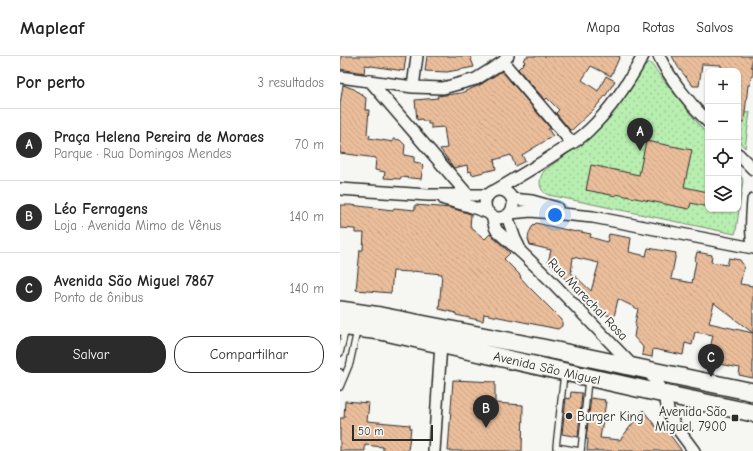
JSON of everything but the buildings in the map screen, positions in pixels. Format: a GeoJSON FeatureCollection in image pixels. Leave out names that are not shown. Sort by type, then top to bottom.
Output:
{"type":"FeatureCollection","features":[{"type":"Feature","properties":{"kind":"main road","name":"Avenida São Miguel"},"geometry":{"type":"LineString","coordinates":[[340,310],[380,316],[753,392]]}},
{"type":"Feature","properties":{"kind":"main road","name":"Avenida São Miguel"},"geometry":{"type":"LineString","coordinates":[[348,326],[381,331],[753,413]]}},
{"type":"Feature","properties":{"kind":"street"},"geometry":{"type":"LineString","coordinates":[[413,87],[417,56]]}},
{"type":"Feature","properties":{"kind":"street"},"geometry":{"type":"LineString","coordinates":[[490,214],[486,209],[485,204],[486,199],[492,192],[543,163],[589,131],[605,113],[635,71],[643,56]]}},
{"type":"Feature","properties":{"kind":"street"},"geometry":{"type":"LineString","coordinates":[[659,56],[676,84],[705,119]]}},
{"type":"Feature","properties":{"kind":"street"},"geometry":{"type":"LineString","coordinates":[[340,77],[413,87],[443,88],[476,79],[506,59],[572,143]]}},
{"type":"Feature","properties":{"kind":"street"},"geometry":{"type":"LineString","coordinates":[[370,81],[468,195]]}},
{"type":"Feature","properties":{"kind":"street"},"geometry":{"type":"LineString","coordinates":[[741,157],[753,169]]}},
{"type":"Feature","properties":{"kind":"street"},"geometry":{"type":"LineString","coordinates":[[511,197],[543,163]]}},
{"type":"Feature","properties":{"kind":"street"},"geometry":{"type":"LineString","coordinates":[[340,189],[428,195],[468,195],[501,190],[506,191],[514,204],[509,214]]}},
{"type":"Feature","properties":{"kind":"street"},"geometry":{"type":"LineString","coordinates":[[428,195],[469,206],[497,218],[502,218],[509,214],[531,211],[593,217]]}},
{"type":"Feature","properties":{"kind":"street"},"geometry":{"type":"LineString","coordinates":[[511,197],[593,217],[753,248]]}},
{"type":"Feature","properties":{"kind":"street"},"geometry":{"type":"LineString","coordinates":[[753,200],[751,225],[751,237],[753,244]]}},
{"type":"Feature","properties":{"kind":"street","name":"Rua Marechal Rosa"},"geometry":{"type":"LineString","coordinates":[[490,214],[497,231],[550,280],[640,368],[664,394],[669,413],[674,424],[694,451]]}},
{"type":"Feature","properties":{"kind":"street","name":"Rua Marechal Rosa"},"geometry":{"type":"LineString","coordinates":[[509,214],[515,239],[522,253]]}},
{"type":"Feature","properties":{"kind":"street"},"geometry":{"type":"LineString","coordinates":[[434,451],[441,344]]}},
{"type":"Feature","properties":{"kind":"lane"},"geometry":{"type":"LineString","coordinates":[[340,353],[348,326]]}},
{"type":"Feature","properties":{"kind":"lane"},"geometry":{"type":"LineString","coordinates":[[341,384],[350,363],[348,326]]}},
{"type":"Feature","properties":{"kind":"lane"},"geometry":{"type":"LineString","coordinates":[[340,372],[341,384]]}},
{"type":"Feature","properties":{"kind":"lane"},"geometry":{"type":"LineString","coordinates":[[564,372],[556,447],[580,451],[588,377]]}},
{"type":"Feature","properties":{"kind":"green space"},"geometry":{"type":"Polygon","coordinates":[[[648,62],[651,64],[705,132],[705,212],[739,212],[735,234],[550,196],[542,190],[540,181],[545,170],[591,135],[630,89],[645,63],[648,62]]]}},
{"type":"Feature","properties":{"kind":"green space"},"geometry":{"type":"Polygon","coordinates":[[[741,111],[748,113],[750,112],[745,148],[741,143],[741,111]]]}},
{"type":"Feature","properties":{"kind":"green space"},"geometry":{"type":"Polygon","coordinates":[[[741,177],[743,181],[741,195],[741,177]]]}},
{"type":"Feature","properties":{"kind":"place","name":"Praça Helena Pereira de Moraes"},"geometry":{"type":"Point","coordinates":[640,151]}},
{"type":"Feature","properties":{"kind":"place","name":"Avenida São Miguel 7867"},"geometry":{"type":"Point","coordinates":[711,377]}},
{"type":"Feature","properties":{"kind":"place","name":"Burger King"},"geometry":{"type":"Point","coordinates":[569,416]}},
{"type":"Feature","properties":{"kind":"place","name":"Avenida São Miguel, 7900"},"geometry":{"type":"Point","coordinates":[735,418]}},
{"type":"Feature","properties":{"kind":"place","name":"Léo Ferragens"},"geometry":{"type":"Point","coordinates":[486,428]}}]}
